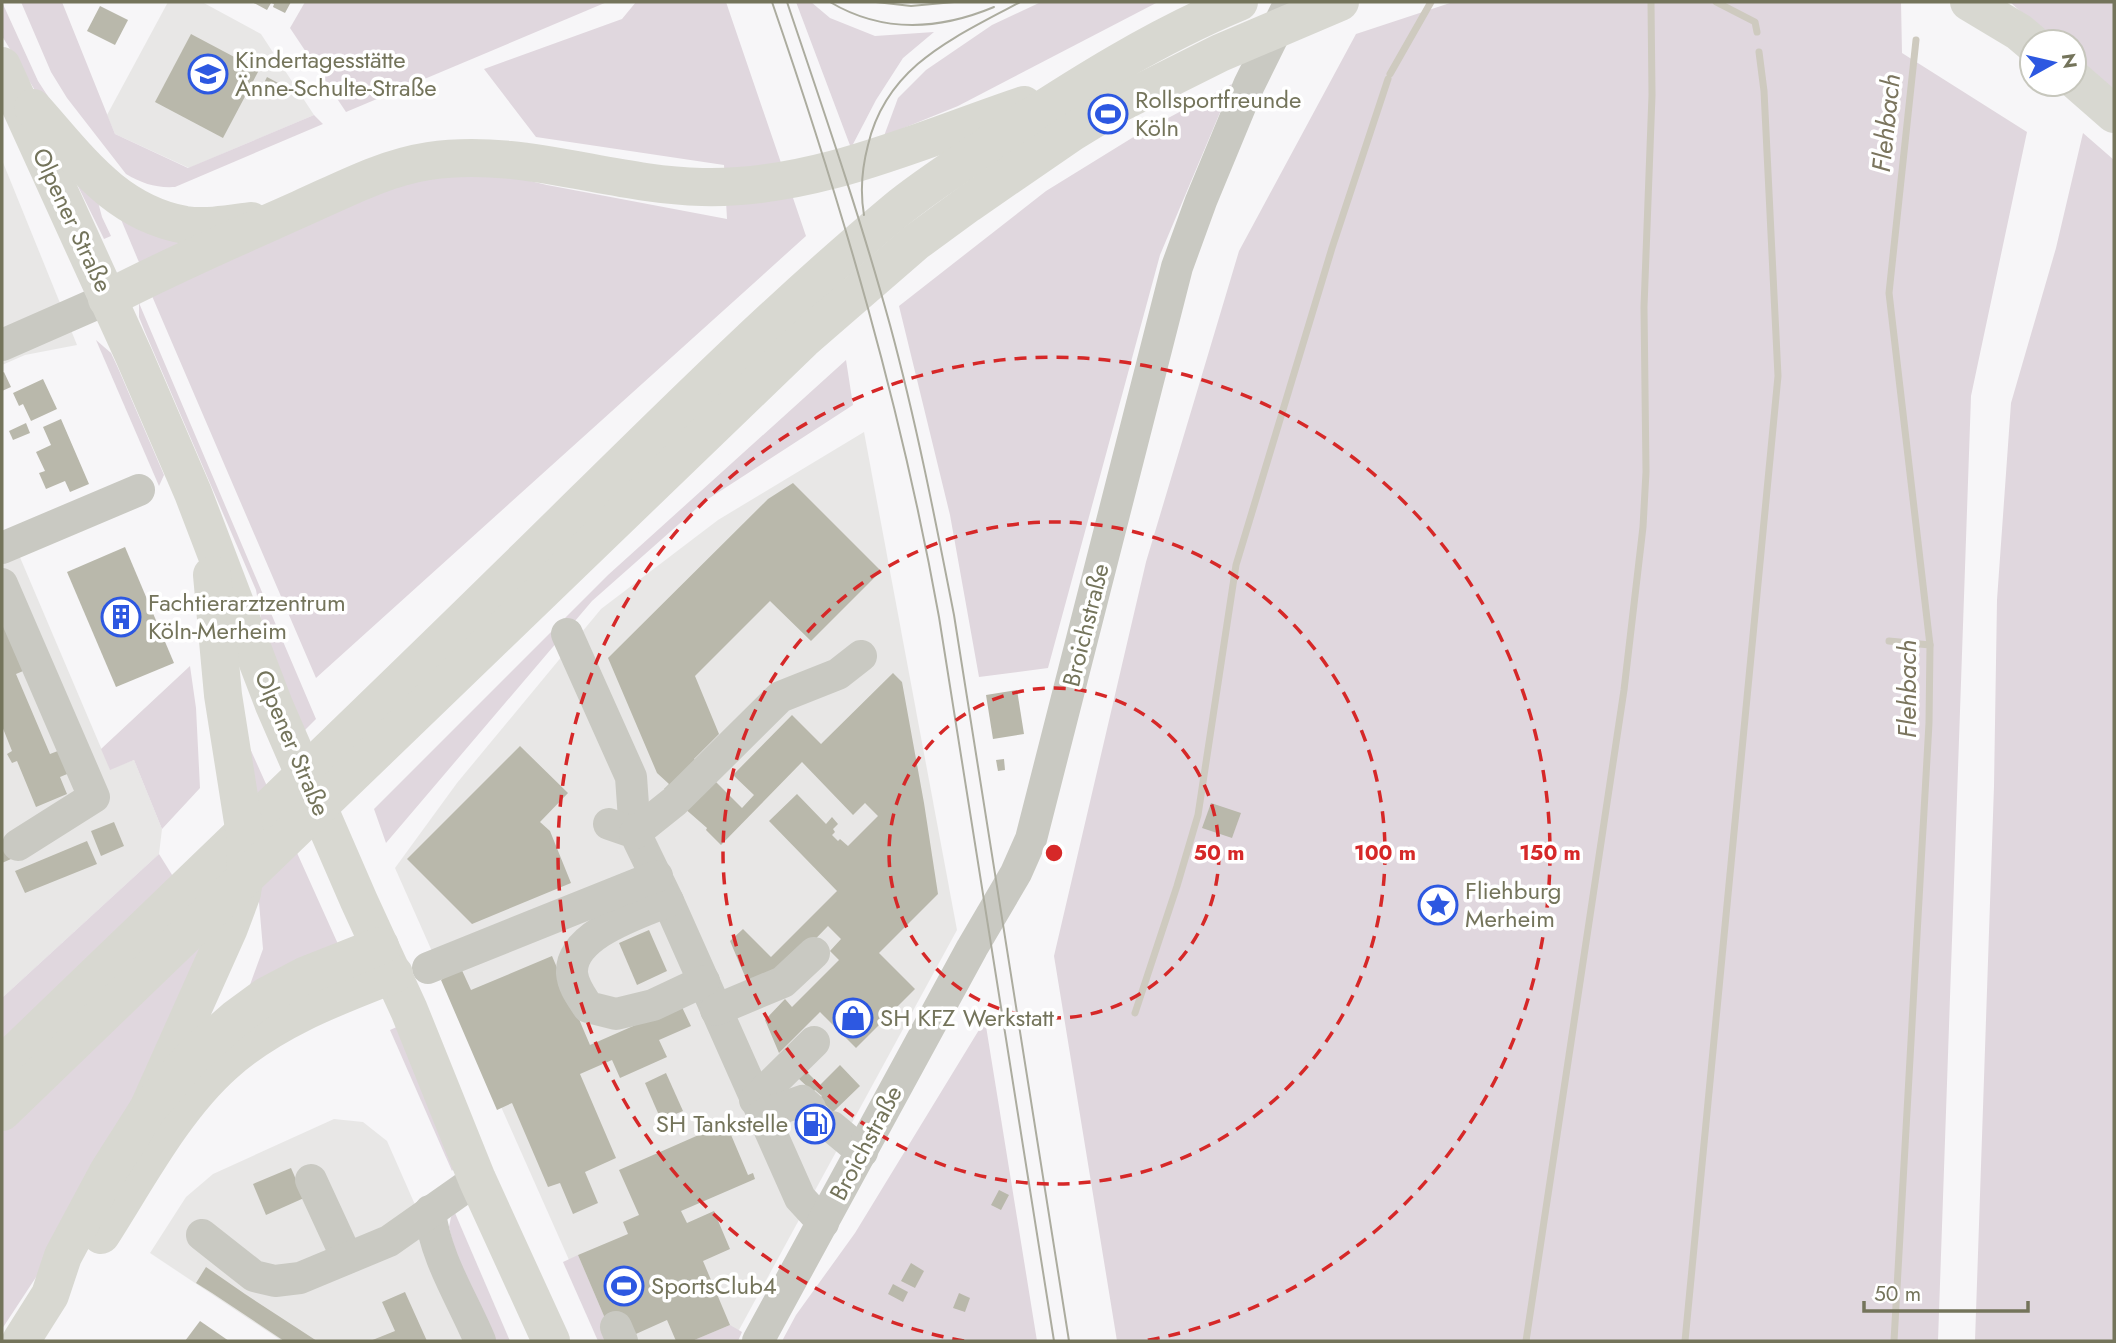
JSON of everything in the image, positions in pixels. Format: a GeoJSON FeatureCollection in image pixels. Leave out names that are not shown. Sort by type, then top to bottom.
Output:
{"type":"FeatureCollection","features":[{"type":"Feature","properties":{"kind":"main road"},"geometry":{"type":"LineString","coordinates":[[2,1065],[718,370],[898,209],[952,169],[1072,89],[1161,38],[1239,2]]}},
{"type":"Feature","properties":{"kind":"main road"},"geometry":{"type":"LineString","coordinates":[[2,1112],[803,340],[916,243],[1024,164],[1120,103],[1220,53],[1340,2]]}},
{"type":"Feature","properties":{"kind":"main road"},"geometry":{"type":"LineString","coordinates":[[1969,2],[2016,25]]}},
{"type":"Feature","properties":{"kind":"main road"},"geometry":{"type":"LineString","coordinates":[[5,74],[103,186],[138,209],[186,225],[213,226],[284,217]]}},
{"type":"Feature","properties":{"kind":"main road","name":"Olpener Straße"},"geometry":{"type":"LineString","coordinates":[[5,74],[210,534],[274,705],[359,901],[401,963],[477,1179],[551,1341]]}},
{"type":"Feature","properties":{"kind":"main road"},"geometry":{"type":"LineString","coordinates":[[107,299],[284,217],[409,165],[453,159],[514,160],[630,181],[705,187],[779,181],[831,170],[903,148],[1072,89]]}},
{"type":"Feature","properties":{"kind":"main road"},"geometry":{"type":"LineString","coordinates":[[2088,91],[2114,114]]}},
{"type":"Feature","properties":{"kind":"main road"},"geometry":{"type":"LineString","coordinates":[[148,1109],[229,928],[242,893],[245,872],[246,841],[223,695],[210,534]]}},
{"type":"Feature","properties":{"kind":"main road"},"geometry":{"type":"LineString","coordinates":[[21,1341],[50,1295],[63,1256],[108,1172],[148,1109],[195,1054],[251,1007],[304,976],[401,963]]}},
{"type":"Feature","properties":{"kind":"main road"},"geometry":{"type":"LineString","coordinates":[[50,1295],[79,1268],[174,1123],[204,1084],[226,1062],[260,1036],[296,1015],[401,963]]}},
{"type":"Feature","properties":{"kind":"street","name":"Broichstraße"},"geometry":{"type":"LineString","coordinates":[[758,1341],[972,948],[1016,873],[1031,839],[1177,267],[1249,85],[1290,2]]}},
{"type":"Feature","properties":{"kind":"street"},"geometry":{"type":"LineString","coordinates":[[2,345],[107,299]]}},
{"type":"Feature","properties":{"kind":"street"},"geometry":{"type":"LineString","coordinates":[[2,548],[139,490]]}},
{"type":"Feature","properties":{"kind":"street"},"geometry":{"type":"LineString","coordinates":[[2,584],[94,797],[18,845]]}},
{"type":"Feature","properties":{"kind":"street"},"geometry":{"type":"LineString","coordinates":[[567,634],[631,777],[622,829]]}},
{"type":"Feature","properties":{"kind":"street"},"geometry":{"type":"LineString","coordinates":[[622,829],[675,800],[780,697],[838,674],[861,656]]}},
{"type":"Feature","properties":{"kind":"street","name":"Broichstraße"},"geometry":{"type":"LineString","coordinates":[[622,829],[662,888],[800,1198],[823,1223]]}},
{"type":"Feature","properties":{"kind":"street"},"geometry":{"type":"LineString","coordinates":[[401,963],[662,888]]}},
{"type":"Feature","properties":{"kind":"street"},"geometry":{"type":"LineString","coordinates":[[662,888],[596,933],[578,953],[572,971],[575,987],[588,1007],[616,1014],[783,982],[814,953]]}},
{"type":"Feature","properties":{"kind":"street"},"geometry":{"type":"LineString","coordinates":[[758,1107],[814,1042]]}},
{"type":"Feature","properties":{"kind":"street"},"geometry":{"type":"LineString","coordinates":[[758,1107],[802,1101],[862,1152]]}},
{"type":"Feature","properties":{"kind":"street"},"geometry":{"type":"LineString","coordinates":[[202,1235],[254,1276],[275,1281],[300,1278],[389,1241],[477,1179]]}},
{"type":"Feature","properties":{"kind":"street"},"geometry":{"type":"LineString","coordinates":[[312,1180],[347,1258]]}},
{"type":"Feature","properties":{"kind":"street"},"geometry":{"type":"LineString","coordinates":[[430,1211],[432,1231],[440,1257],[480,1341]]}},
{"type":"Feature","properties":{"kind":"shaded area"},"geometry":{"type":"Polygon","coordinates":[[[2,2],[38,81],[51,101],[36,92],[2,36],[2,2]]]}},
{"type":"Feature","properties":{"kind":"shaded area"},"geometry":{"type":"Polygon","coordinates":[[[21,2],[62,2],[115,134],[188,168],[314,115],[323,124],[175,187],[144,183],[126,174],[67,98],[51,72],[21,2]]]}},
{"type":"Feature","properties":{"kind":"shaded area","name":"Kindertagesstätte Änne-Schulte-Straße"},"geometry":{"type":"Polygon","coordinates":[[[168,2],[202,2],[261,34],[314,115],[189,168],[115,134],[107,115],[168,2]]]}},
{"type":"Feature","properties":{"kind":"shaded area"},"geometry":{"type":"Polygon","coordinates":[[[305,2],[607,2],[346,112],[290,28],[305,2]]]}},
{"type":"Feature","properties":{"kind":"shaded area"},"geometry":{"type":"Polygon","coordinates":[[[636,2],[726,2],[806,236],[316,678],[152,296],[372,194],[427,175],[492,172],[727,219],[724,165],[536,137],[484,69],[622,19],[636,2]]]}},
{"type":"Feature","properties":{"kind":"shaded area"},"geometry":{"type":"Polygon","coordinates":[[[796,2],[811,2],[830,18],[875,36],[934,32],[903,58],[876,100],[851,148],[796,2]]]}},
{"type":"Feature","properties":{"kind":"shaded area"},"geometry":{"type":"Polygon","coordinates":[[[1041,2],[1158,2],[958,106],[884,136],[898,98],[926,70],[992,25],[1041,2]]]}},
{"type":"Feature","properties":{"kind":"shaded area"},"geometry":{"type":"Polygon","coordinates":[[[1453,2],[1901,2],[1902,53],[2027,132],[1971,396],[1938,1341],[1117,1341],[1054,956],[1146,562],[1239,251],[1356,34],[1453,2]]]}},
{"type":"Feature","properties":{"kind":"shaded area"},"geometry":{"type":"Polygon","coordinates":[[[2010,2],[2114,2],[2114,95],[2088,72],[2088,28],[2039,28],[2010,2]]]}},
{"type":"Feature","properties":{"kind":"shaded area"},"geometry":{"type":"Polygon","coordinates":[[[1232,84],[1160,255],[1048,668],[979,677],[950,515],[899,306],[1046,191],[1140,133],[1232,84]]]}},
{"type":"Feature","properties":{"kind":"shaded area"},"geometry":{"type":"Polygon","coordinates":[[[2083,133],[2114,160],[2114,1341],[1975,1341],[1994,786],[1997,600],[2011,403],[2056,248],[2083,133]]]}},
{"type":"Feature","properties":{"kind":"shaded area"},"geometry":{"type":"Polygon","coordinates":[[[2,160],[77,345],[25,355],[2,365],[2,160]]]}},
{"type":"Feature","properties":{"kind":"shaded area"},"geometry":{"type":"Polygon","coordinates":[[[71,172],[98,202],[111,236],[104,239],[71,172]]]}},
{"type":"Feature","properties":{"kind":"shaded area"},"geometry":{"type":"Polygon","coordinates":[[[120,217],[197,234],[141,267],[120,217]]]}},
{"type":"Feature","properties":{"kind":"shaded area"},"geometry":{"type":"Polygon","coordinates":[[[139,303],[316,719],[300,735],[266,646],[256,590],[145,332],[139,317],[139,303]]]}},
{"type":"Feature","properties":{"kind":"shaded area"},"geometry":{"type":"Polygon","coordinates":[[[96,340],[111,353],[118,368],[164,475],[159,486],[96,340]]]}},
{"type":"Feature","properties":{"kind":"shaded area"},"geometry":{"type":"Polygon","coordinates":[[[846,360],[853,405],[705,501],[592,601],[386,843],[374,809],[608,575],[846,360]]]}},
{"type":"Feature","properties":{"kind":"shaded area"},"geometry":{"type":"Polygon","coordinates":[[[864,432],[957,930],[733,1341],[605,1341],[395,868],[457,783],[601,609],[718,520],[864,432]]]}},
{"type":"Feature","properties":{"kind":"shaded area"},"geometry":{"type":"Polygon","coordinates":[[[2,541],[16,548],[110,769],[134,760],[162,829],[159,854],[2,998],[2,541]]]}},
{"type":"Feature","properties":{"kind":"shaded area"},"geometry":{"type":"Polygon","coordinates":[[[190,666],[196,708],[200,788],[162,829],[134,760],[110,770],[101,749],[190,666]]]}},
{"type":"Feature","properties":{"kind":"shaded area"},"geometry":{"type":"Polygon","coordinates":[[[235,715],[338,944],[243,1004],[263,949],[248,775],[235,715]]]}},
{"type":"Feature","properties":{"kind":"shaded area"},"geometry":{"type":"Polygon","coordinates":[[[159,854],[214,942],[140,1097],[42,1268],[2,1329],[2,998],[159,854]]]}},
{"type":"Feature","properties":{"kind":"shaded area"},"geometry":{"type":"Polygon","coordinates":[[[985,1020],[1037,1341],[782,1341],[796,1315],[855,1233],[985,1020]]]}},
{"type":"Feature","properties":{"kind":"shaded area"},"geometry":{"type":"Polygon","coordinates":[[[399,1026],[458,1163],[452,1171],[390,1030],[399,1026]]]}},
{"type":"Feature","properties":{"kind":"shaded area"},"geometry":{"type":"Polygon","coordinates":[[[334,1119],[363,1122],[387,1141],[475,1341],[282,1341],[150,1253],[186,1197],[213,1174],[334,1119]]]}},
{"type":"Feature","properties":{"kind":"shaded area"},"geometry":{"type":"Polygon","coordinates":[[[455,1213],[510,1341],[485,1341],[464,1289],[449,1227],[451,1217],[455,1213]]]}},
{"type":"Feature","properties":{"kind":"shaded area"},"geometry":{"type":"Polygon","coordinates":[[[578,1255],[613,1341],[598,1341],[563,1262],[578,1255]]]}},
{"type":"Feature","properties":{"kind":"shaded area"},"geometry":{"type":"Polygon","coordinates":[[[730,1325],[742,1332],[738,1341],[692,1341],[730,1325]]]}},
{"type":"Feature","properties":{"kind":"building"},"geometry":{"type":"Polygon","coordinates":[[[252,2],[291,2],[285,13],[271,3],[267,10],[252,2]]]}},
{"type":"Feature","properties":{"kind":"building"},"geometry":{"type":"Polygon","coordinates":[[[100,6],[128,20],[115,45],[87,31],[100,6]]]}},
{"type":"Feature","properties":{"kind":"building"},"geometry":{"type":"Polygon","coordinates":[[[191,34],[259,70],[223,138],[155,102],[191,34]]]}},
{"type":"Feature","properties":{"kind":"building"},"geometry":{"type":"Polygon","coordinates":[[[267,77],[282,85],[276,97],[261,89],[267,77]]]}},
{"type":"Feature","properties":{"kind":"building"},"geometry":{"type":"Polygon","coordinates":[[[4,372],[11,387],[2,391],[2,373],[4,372]]]}},
{"type":"Feature","properties":{"kind":"building"},"geometry":{"type":"Polygon","coordinates":[[[43,379],[57,409],[31,421],[23,404],[19,406],[13,393],[43,379]]]}},
{"type":"Feature","properties":{"kind":"building"},"geometry":{"type":"Polygon","coordinates":[[[61,419],[89,484],[70,492],[65,481],[46,489],[39,473],[45,471],[36,452],[51,445],[43,427],[61,419]]]}},
{"type":"Feature","properties":{"kind":"building"},"geometry":{"type":"Polygon","coordinates":[[[26,423],[30,433],[13,440],[9,431],[26,423]]]}},
{"type":"Feature","properties":{"kind":"building"},"geometry":{"type":"Polygon","coordinates":[[[793,483],[881,571],[811,641],[770,601],[695,676],[719,734],[694,759],[701,767],[672,796],[664,789],[669,784],[657,773],[608,658],[768,499],[793,483]]]}},
{"type":"Feature","properties":{"kind":"building","name":"Fachtierarztzentrum Köln-Merheim"},"geometry":{"type":"Polygon","coordinates":[[[125,547],[174,663],[116,687],[67,572],[125,547]]]}},
{"type":"Feature","properties":{"kind":"building"},"geometry":{"type":"Polygon","coordinates":[[[2,609],[28,669],[16,674],[50,754],[63,749],[72,772],[60,777],[67,794],[36,807],[17,761],[12,763],[7,754],[12,751],[2,726],[2,609]]]}},
{"type":"Feature","properties":{"kind":"building"},"geometry":{"type":"Polygon","coordinates":[[[893,673],[902,682],[938,894],[879,953],[915,989],[856,1048],[820,1012],[779,1053],[765,1020],[785,999],[792,1007],[839,960],[830,951],[841,939],[828,926],[795,960],[755,989],[747,981],[730,941],[743,929],[771,957],[837,891],[769,821],[797,794],[826,824],[832,817],[838,824],[832,835],[848,846],[878,816],[865,803],[853,815],[802,762],[721,845],[707,828],[683,807],[712,778],[742,808],[754,795],[733,775],[792,715],[821,744],[893,673]]]}},
{"type":"Feature","properties":{"kind":"building"},"geometry":{"type":"Polygon","coordinates":[[[1017,690],[1024,734],[993,739],[986,695],[1017,690]]]}},
{"type":"Feature","properties":{"kind":"building"},"geometry":{"type":"Polygon","coordinates":[[[520,746],[568,793],[540,822],[550,831],[571,883],[472,924],[407,859],[520,746]]]}},
{"type":"Feature","properties":{"kind":"building"},"geometry":{"type":"Polygon","coordinates":[[[1004,759],[1005,770],[998,771],[996,760],[1004,759]]]}},
{"type":"Feature","properties":{"kind":"building"},"geometry":{"type":"Polygon","coordinates":[[[1211,803],[1241,813],[1232,838],[1202,828],[1211,803]]]}},
{"type":"Feature","properties":{"kind":"building"},"geometry":{"type":"Polygon","coordinates":[[[114,822],[124,846],[101,856],[91,831],[114,822]]]}},
{"type":"Feature","properties":{"kind":"building"},"geometry":{"type":"Polygon","coordinates":[[[87,841],[97,864],[25,893],[15,871],[87,841]]]}},
{"type":"Feature","properties":{"kind":"building"},"geometry":{"type":"Polygon","coordinates":[[[4,844],[11,859],[2,863],[2,845],[4,844]]]}},
{"type":"Feature","properties":{"kind":"building"},"geometry":{"type":"Polygon","coordinates":[[[649,930],[667,971],[637,985],[619,943],[649,930]]]}},
{"type":"Feature","properties":{"kind":"building"},"geometry":{"type":"Polygon","coordinates":[[[552,956],[590,1045],[681,1005],[691,1026],[659,1040],[667,1057],[620,1078],[612,1060],[580,1074],[616,1158],[585,1172],[598,1203],[573,1214],[560,1183],[548,1187],[512,1103],[497,1110],[441,980],[460,966],[471,990],[552,956]]]}},
{"type":"Feature","properties":{"kind":"building"},"geometry":{"type":"Polygon","coordinates":[[[840,1065],[860,1086],[833,1112],[819,1099],[822,1096],[815,1090],[813,1092],[798,1078],[806,1071],[820,1085],[840,1065]]]}},
{"type":"Feature","properties":{"kind":"building"},"geometry":{"type":"Polygon","coordinates":[[[666,1073],[683,1111],[661,1120],[645,1083],[666,1073]]]}},
{"type":"Feature","properties":{"kind":"building"},"geometry":{"type":"Polygon","coordinates":[[[726,1123],[748,1175],[753,1173],[755,1179],[681,1211],[687,1223],[714,1211],[730,1249],[703,1261],[730,1325],[692,1341],[676,1341],[667,1320],[627,1338],[610,1330],[578,1255],[628,1234],[623,1222],[639,1215],[619,1170],[726,1123]]]}},
{"type":"Feature","properties":{"kind":"building"},"geometry":{"type":"Polygon","coordinates":[[[291,1168],[304,1198],[266,1215],[253,1184],[291,1168]]]}},
{"type":"Feature","properties":{"kind":"building"},"geometry":{"type":"Polygon","coordinates":[[[999,1190],[1009,1195],[1001,1210],[991,1205],[999,1190]]]}},
{"type":"Feature","properties":{"kind":"building"},"geometry":{"type":"Polygon","coordinates":[[[911,1263],[924,1271],[915,1288],[901,1281],[911,1263]]]}},
{"type":"Feature","properties":{"kind":"building"},"geometry":{"type":"Polygon","coordinates":[[[206,1267],[317,1341],[284,1341],[196,1283],[206,1267]]]}},
{"type":"Feature","properties":{"kind":"building"},"geometry":{"type":"Polygon","coordinates":[[[893,1284],[908,1292],[903,1302],[888,1294],[893,1284]]]}},
{"type":"Feature","properties":{"kind":"building"},"geometry":{"type":"Polygon","coordinates":[[[405,1292],[427,1341],[370,1341],[395,1331],[382,1302],[405,1292]]]}},
{"type":"Feature","properties":{"kind":"building"},"geometry":{"type":"Polygon","coordinates":[[[959,1293],[970,1298],[965,1312],[953,1308],[959,1293]]]}},
{"type":"Feature","properties":{"kind":"building"},"geometry":{"type":"Polygon","coordinates":[[[200,1321],[229,1341],[185,1341],[200,1321]]]}},
{"type":"Feature","properties":{"kind":"waterway"},"geometry":{"type":"LineString","coordinates":[[1390,74],[1431,2]]}},
{"type":"Feature","properties":{"kind":"waterway"},"geometry":{"type":"LineString","coordinates":[[1526,1341],[1624,690],[1643,527],[1646,472],[1644,307],[1652,95],[1651,2]]}},
{"type":"Feature","properties":{"kind":"waterway"},"geometry":{"type":"LineString","coordinates":[[1716,2],[1755,22],[1757,32]]}},
{"type":"Feature","properties":{"kind":"waterway","name":"Flehbach"},"geometry":{"type":"LineString","coordinates":[[1894,1341],[1929,723],[1930,645],[1889,293],[1916,40]]}},
{"type":"Feature","properties":{"kind":"waterway"},"geometry":{"type":"LineString","coordinates":[[1685,1341],[1778,376],[1764,91],[1759,52]]}},
{"type":"Feature","properties":{"kind":"waterway"},"geometry":{"type":"LineString","coordinates":[[1135,1013],[1198,815],[1236,565],[1332,248],[1388,79]]}},
{"type":"Feature","properties":{"kind":"waterway"},"geometry":{"type":"LineString","coordinates":[[1889,641],[1930,645]]}},
{"type":"Feature","properties":{"kind":"tram line"},"geometry":{"type":"LineString","coordinates":[[772,2],[846,230],[868,307],[924,538],[939,617],[1054,1341]]}},
{"type":"Feature","properties":{"kind":"tram line"},"geometry":{"type":"LineString","coordinates":[[787,2],[878,284],[925,470],[954,615],[1069,1341]]}},
{"type":"Feature","properties":{"kind":"tram line"},"geometry":{"type":"LineString","coordinates":[[830,2],[870,19],[911,25],[952,20],[994,7]]}},
{"type":"Feature","properties":{"kind":"tram line"},"geometry":{"type":"LineString","coordinates":[[876,2],[911,6],[954,2]]}},
{"type":"Feature","properties":{"kind":"tram line"},"geometry":{"type":"LineString","coordinates":[[864,215],[862,189],[866,154],[877,117],[890,94],[926,57],[971,28],[1020,2]]}},
{"type":"Feature","properties":{"kind":"place","name":"Kindertagesstätte Änne-Schulte-Straße"},"geometry":{"type":"Point","coordinates":[208,74]}},
{"type":"Feature","properties":{"kind":"place","name":"Rollsportfreunde Köln"},"geometry":{"type":"Point","coordinates":[1108,114]}},
{"type":"Feature","properties":{"kind":"place","name":"Fachtierarztzentrum Köln-Merheim"},"geometry":{"type":"Point","coordinates":[121,617]}},
{"type":"Feature","properties":{"kind":"place","name":"Fliehburg Merheim"},"geometry":{"type":"Point","coordinates":[1438,905]}},
{"type":"Feature","properties":{"kind":"place","name":"SH KFZ Werkstatt"},"geometry":{"type":"Point","coordinates":[853,1018]}},
{"type":"Feature","properties":{"kind":"place","name":"SH Tankstelle"},"geometry":{"type":"Point","coordinates":[815,1124]}},
{"type":"Feature","properties":{"kind":"place","name":"SportsClub4"},"geometry":{"type":"Point","coordinates":[624,1286]}}]}
